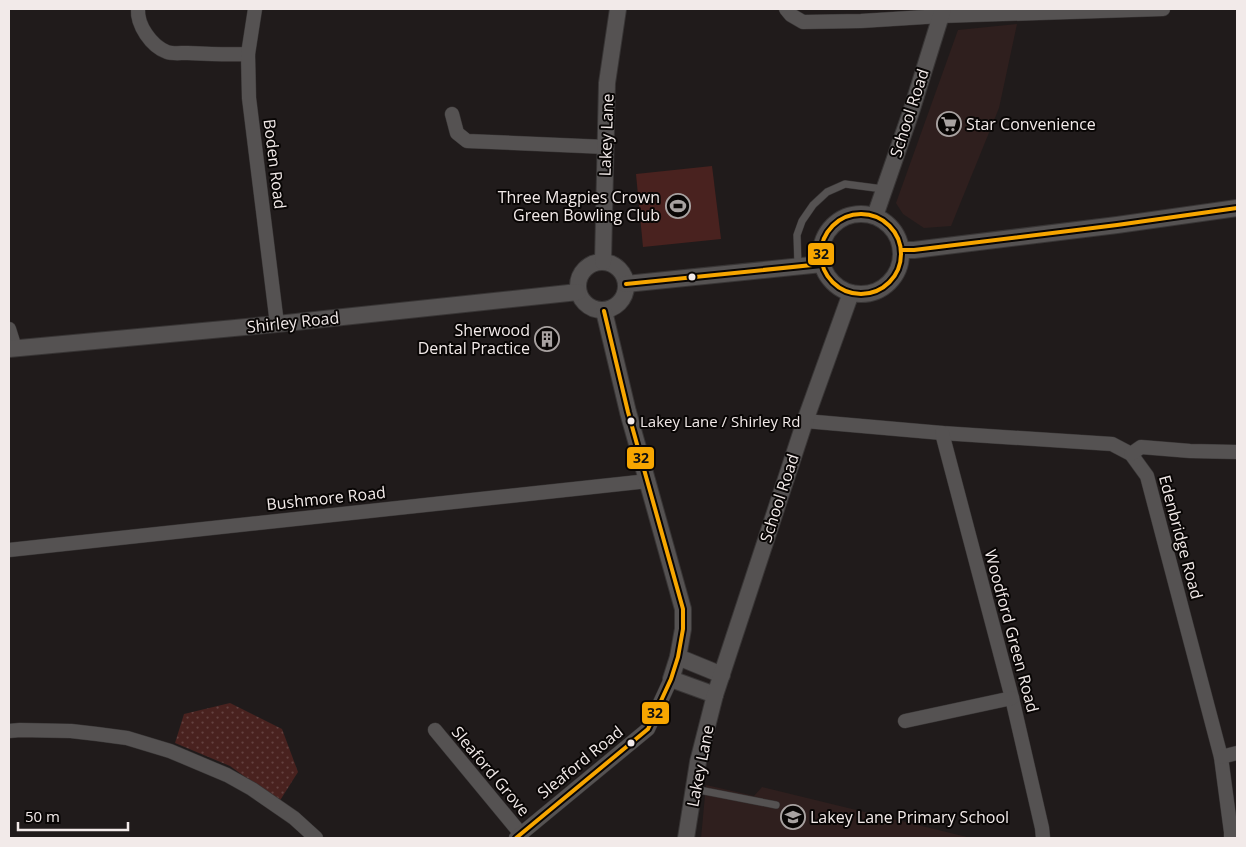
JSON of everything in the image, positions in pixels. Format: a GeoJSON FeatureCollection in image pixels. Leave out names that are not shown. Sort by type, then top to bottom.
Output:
{"type":"FeatureCollection","features":[{"type":"Feature","properties":{"kind":"street"},"geometry":{"type":"LineString","coordinates":[[138,9],[144,32],[151,41],[167,52],[222,55],[248,54]]}},
{"type":"Feature","properties":{"kind":"street","name":"Boden Road"},"geometry":{"type":"LineString","coordinates":[[255,9],[248,54],[249,98],[277,324]]}},
{"type":"Feature","properties":{"kind":"street","name":"Lakey Lane"},"geometry":{"type":"LineString","coordinates":[[603,262],[607,82],[618,9]]}},
{"type":"Feature","properties":{"kind":"street"},"geometry":{"type":"LineString","coordinates":[[786,9],[791,15],[803,22],[860,21],[942,12],[1163,9]]}},
{"type":"Feature","properties":{"kind":"street","name":"School Road"},"geometry":{"type":"LineString","coordinates":[[874,216],[911,112],[942,12]]}},
{"type":"Feature","properties":{"kind":"street"},"geometry":{"type":"LineString","coordinates":[[452,114],[457,133],[467,141],[606,147]]}},
{"type":"Feature","properties":{"kind":"street"},"geometry":{"type":"LineString","coordinates":[[901,250],[914,250],[1107,226],[1237,208]]}},
{"type":"Feature","properties":{"kind":"street"},"geometry":{"type":"LineString","coordinates":[[864,214],[874,216],[887,223],[899,240],[901,250],[898,271],[882,289],[870,294],[851,294],[840,289],[829,279],[822,264],[822,244],[826,234],[834,224],[844,218],[864,214]]}},
{"type":"Feature","properties":{"kind":"street"},"geometry":{"type":"LineString","coordinates":[[603,262],[610,263],[616,267],[621,272],[626,284],[625,292],[618,305],[604,311],[591,308],[585,304],[578,292],[577,285],[579,277],[588,266],[603,262]]}},
{"type":"Feature","properties":{"kind":"street"},"geometry":{"type":"LineString","coordinates":[[626,284],[822,264]]}},
{"type":"Feature","properties":{"kind":"street","name":"Shirley Road"},"geometry":{"type":"LineString","coordinates":[[12,349],[277,324],[578,292]]}},
{"type":"Feature","properties":{"kind":"street","name":"School Road"},"geometry":{"type":"LineString","coordinates":[[722,674],[805,421],[851,294]]}},
{"type":"Feature","properties":{"kind":"street"},"geometry":{"type":"LineString","coordinates":[[604,311],[628,412],[683,609],[683,629],[672,679],[715,695]]}},
{"type":"Feature","properties":{"kind":"street"},"geometry":{"type":"LineString","coordinates":[[9,329],[12,349]]}},
{"type":"Feature","properties":{"kind":"street","name":"Edenbridge Road"},"geometry":{"type":"LineString","coordinates":[[805,421],[942,433],[1112,444],[1131,454],[1147,476],[1221,757],[1231,838]]}},
{"type":"Feature","properties":{"kind":"street","name":"Woodford Green Road"},"geometry":{"type":"LineString","coordinates":[[942,433],[1012,698],[1043,838]]}},
{"type":"Feature","properties":{"kind":"street"},"geometry":{"type":"LineString","coordinates":[[1131,454],[1141,447],[1237,452]]}},
{"type":"Feature","properties":{"kind":"street","name":"Bushmore Road"},"geometry":{"type":"LineString","coordinates":[[9,550],[648,481]]}},
{"type":"Feature","properties":{"kind":"street"},"geometry":{"type":"LineString","coordinates":[[678,658],[722,674]]}},
{"type":"Feature","properties":{"kind":"street","name":"Lakey Lane"},"geometry":{"type":"LineString","coordinates":[[686,838],[698,762],[722,674]]}},
{"type":"Feature","properties":{"kind":"street","name":"Sleaford Road"},"geometry":{"type":"LineString","coordinates":[[518,836],[648,729],[672,679]]}},
{"type":"Feature","properties":{"kind":"street"},"geometry":{"type":"LineString","coordinates":[[905,721],[1012,698]]}},
{"type":"Feature","properties":{"kind":"street","name":"Sleaford Grove"},"geometry":{"type":"LineString","coordinates":[[435,730],[518,836]]}},
{"type":"Feature","properties":{"kind":"street"},"geometry":{"type":"LineString","coordinates":[[9,731],[71,731],[97,734],[127,738],[170,751],[227,775],[252,789],[294,818],[316,838]]}},
{"type":"Feature","properties":{"kind":"street"},"geometry":{"type":"LineString","coordinates":[[1221,757],[1237,753]]}},
{"type":"Feature","properties":{"kind":"lane"},"geometry":{"type":"LineString","coordinates":[[798,266],[797,234],[802,221],[813,205],[827,192],[845,184],[884,189]]}},
{"type":"Feature","properties":{"kind":"lane"},"geometry":{"type":"LineString","coordinates":[[694,789],[776,805]]}},
{"type":"Feature","properties":{"kind":"shaded area"},"geometry":{"type":"Polygon","coordinates":[[[1017,24],[999,108],[951,226],[924,228],[903,214],[896,203],[958,30],[1017,24]]]}},
{"type":"Feature","properties":{"kind":"shaded area","name":"Three Magpies Crown Green Bowling Club"},"geometry":{"type":"Polygon","coordinates":[[[712,166],[721,239],[643,247],[636,174],[712,166]]]}},
{"type":"Feature","properties":{"kind":"shaded area"},"geometry":{"type":"Polygon","coordinates":[[[230,703],[282,729],[298,772],[279,802],[230,766],[175,743],[184,714],[230,703]]]}},
{"type":"Feature","properties":{"kind":"shaded area","name":"Lakey Lane Primary School"},"geometry":{"type":"Polygon","coordinates":[[[706,785],[754,796],[762,787],[971,838],[701,838],[706,785]]]}},
{"type":"Feature","properties":{"kind":"transit line","name":"32"},"geometry":{"type":"LineString","coordinates":[[901,250],[1117,225],[1237,208]]}},
{"type":"Feature","properties":{"kind":"transit line","name":"32"},"geometry":{"type":"LineString","coordinates":[[861,214],[876,217],[889,226],[898,239],[901,254],[898,269],[889,282],[876,291],[861,294],[846,291],[833,282],[824,269],[821,254],[824,239],[833,226],[846,217],[861,214]]}},
{"type":"Feature","properties":{"kind":"transit line","name":"32"},"geometry":{"type":"LineString","coordinates":[[626,284],[822,264]]}},
{"type":"Feature","properties":{"kind":"transit line","name":"32"},"geometry":{"type":"LineString","coordinates":[[516,838],[648,729],[671,679],[678,657],[683,629],[683,609],[628,412],[604,311]]}},
{"type":"Feature","properties":{"kind":"place","name":"Star Convenience"},"geometry":{"type":"Point","coordinates":[949,124]}},
{"type":"Feature","properties":{"kind":"place","name":"Three Magpies Crown Green Bowling Club"},"geometry":{"type":"Point","coordinates":[678,206]}},
{"type":"Feature","properties":{"kind":"place","name":"Sherwood Dental Practice"},"geometry":{"type":"Point","coordinates":[547,339]}},
{"type":"Feature","properties":{"kind":"place","name":"Lakey Lane / Shirley Rd"},"geometry":{"type":"Point","coordinates":[631,421]}},
{"type":"Feature","properties":{"kind":"place","name":"Lakey Lane Primary School"},"geometry":{"type":"Point","coordinates":[793,817]}}]}
